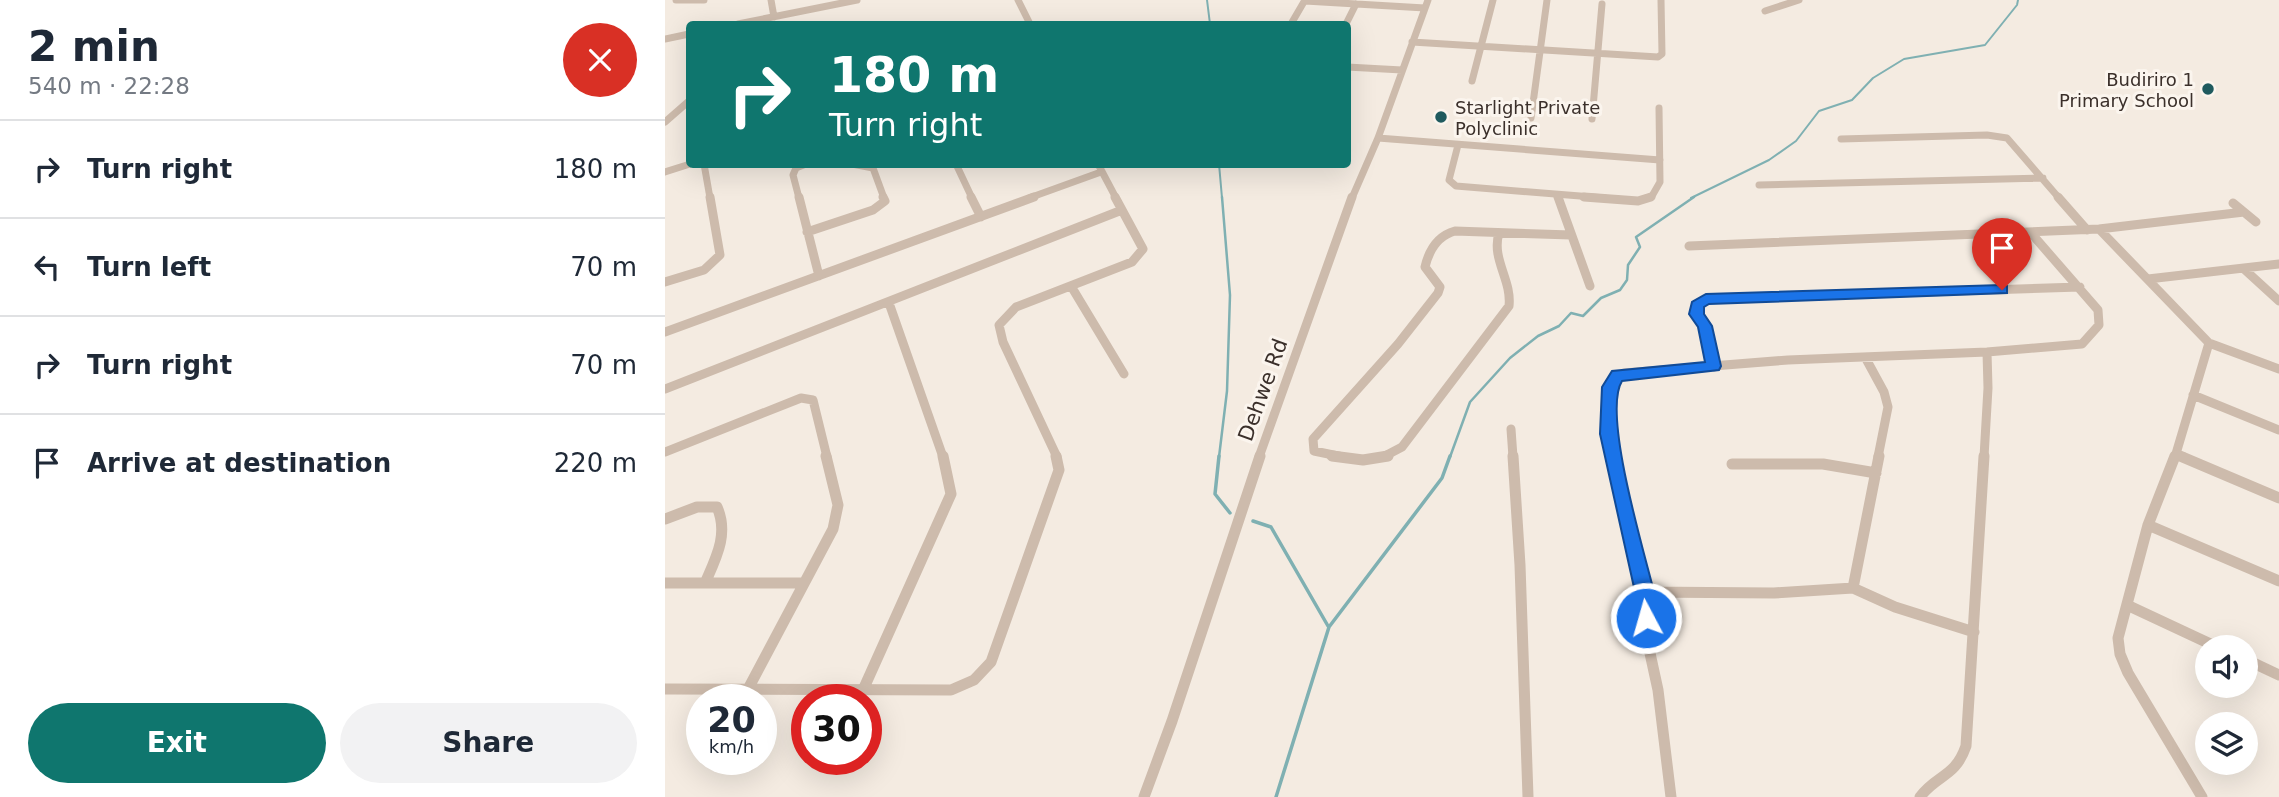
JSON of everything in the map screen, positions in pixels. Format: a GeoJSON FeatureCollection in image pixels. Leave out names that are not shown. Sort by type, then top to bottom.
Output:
{"type":"FeatureCollection","features":[{"type":"Feature","properties":{"kind":"street"},"geometry":{"type":"LineString","coordinates":[[676,0],[704,0]]}},
{"type":"Feature","properties":{"kind":"street"},"geometry":{"type":"LineString","coordinates":[[771,0],[774,17]]}},
{"type":"Feature","properties":{"kind":"street"},"geometry":{"type":"LineString","coordinates":[[753,21],[857,0]]}},
{"type":"Feature","properties":{"kind":"street"},"geometry":{"type":"LineString","coordinates":[[1018,0],[1028,21]]}},
{"type":"Feature","properties":{"kind":"street"},"geometry":{"type":"LineString","coordinates":[[1293,21],[1305,0],[1356,4],[1426,4]]}},
{"type":"Feature","properties":{"kind":"street"},"geometry":{"type":"LineString","coordinates":[[1472,81],[1493,0]]}},
{"type":"Feature","properties":{"kind":"street"},"geometry":{"type":"LineString","coordinates":[[1531,118],[1548,0]]}},
{"type":"Feature","properties":{"kind":"street"},"geometry":{"type":"LineString","coordinates":[[1412,42],[1655,58],[1661,56],[1661,0]]}},
{"type":"Feature","properties":{"kind":"street"},"geometry":{"type":"LineString","coordinates":[[1765,11],[1799,0]]}},
{"type":"Feature","properties":{"kind":"street"},"geometry":{"type":"LineString","coordinates":[[1348,21],[1356,4]]}},
{"type":"Feature","properties":{"kind":"street","name":"Dehwe Rd"},"geometry":{"type":"LineString","coordinates":[[1144,797],[1172,721],[1274,412],[1361,172],[1378,138],[1426,4]]}},
{"type":"Feature","properties":{"kind":"street"},"geometry":{"type":"LineString","coordinates":[[1592,119],[1602,5]]}},
{"type":"Feature","properties":{"kind":"street"},"geometry":{"type":"LineString","coordinates":[[665,40],[686,35]]}},
{"type":"Feature","properties":{"kind":"street"},"geometry":{"type":"LineString","coordinates":[[1351,67],[1402,70]]}},
{"type":"Feature","properties":{"kind":"street"},"geometry":{"type":"LineString","coordinates":[[665,122],[686,104]]}},
{"type":"Feature","properties":{"kind":"street"},"geometry":{"type":"LineString","coordinates":[[1458,145],[1449,174],[1449,180],[1456,186],[1630,202],[1645,200],[1657,190],[1660,160],[1659,108]]}},
{"type":"Feature","properties":{"kind":"street"},"geometry":{"type":"LineString","coordinates":[[1841,139],[2000,136],[2011,141],[2087,230]]}},
{"type":"Feature","properties":{"kind":"street"},"geometry":{"type":"LineString","coordinates":[[1378,138],[1660,160]]}},
{"type":"Feature","properties":{"kind":"street"},"geometry":{"type":"LineString","coordinates":[[665,172],[686,165]]}},
{"type":"Feature","properties":{"kind":"street"},"geometry":{"type":"LineString","coordinates":[[665,282],[708,268],[719,260],[704,168]]}},
{"type":"Feature","properties":{"kind":"street"},"geometry":{"type":"LineString","coordinates":[[796,168],[793,175],[819,276]]}},
{"type":"Feature","properties":{"kind":"street"},"geometry":{"type":"LineString","coordinates":[[807,232],[873,210],[885,201],[873,169],[869,168]]}},
{"type":"Feature","properties":{"kind":"street"},"geometry":{"type":"LineString","coordinates":[[958,168],[981,217]]}},
{"type":"Feature","properties":{"kind":"street"},"geometry":{"type":"LineString","coordinates":[[665,332],[981,217],[1100,168],[1142,244],[1142,252],[1132,262],[1016,307],[999,325],[1003,342],[1058,459],[1059,470],[991,662],[981,675],[967,685],[951,690],[882,690]]}},
{"type":"Feature","properties":{"kind":"street"},"geometry":{"type":"LineString","coordinates":[[1759,185],[2043,178]]}},
{"type":"Feature","properties":{"kind":"street"},"geometry":{"type":"LineString","coordinates":[[1557,195],[1590,286]]}},
{"type":"Feature","properties":{"kind":"street"},"geometry":{"type":"LineString","coordinates":[[2234,203],[2256,222]]}},
{"type":"Feature","properties":{"kind":"street"},"geometry":{"type":"LineString","coordinates":[[665,389],[1122,210]]}},
{"type":"Feature","properties":{"kind":"street"},"geometry":{"type":"LineString","coordinates":[[1689,246],[2087,230],[2244,212]]}},
{"type":"Feature","properties":{"kind":"street"},"geometry":{"type":"LineString","coordinates":[[2099,229],[2209,343],[2279,369]]}},
{"type":"Feature","properties":{"kind":"street"},"geometry":{"type":"LineString","coordinates":[[1499,233],[1494,247],[1510,293],[1509,306],[1402,447],[1389,457],[1373,459],[1319,454],[1314,451],[1313,439],[1398,344],[1438,293],[1440,287],[1425,267],[1437,240],[1444,234],[1455,231],[1571,235]]}},
{"type":"Feature","properties":{"kind":"street"},"geometry":{"type":"LineString","coordinates":[[1671,797],[1658,690],[1648,644],[1644,592],[1608,434],[1612,380],[1624,373],[1788,360],[1987,352],[2082,344],[2095,333],[2100,317],[2080,287],[2031,233]]}},
{"type":"Feature","properties":{"kind":"street"},"geometry":{"type":"LineString","coordinates":[[2148,279],[2279,264]]}},
{"type":"Feature","properties":{"kind":"street"},"geometry":{"type":"LineString","coordinates":[[2244,269],[2279,301]]}},
{"type":"Feature","properties":{"kind":"street"},"geometry":{"type":"LineString","coordinates":[[1071,286],[1123,374]]}},
{"type":"Feature","properties":{"kind":"street"},"geometry":{"type":"LineString","coordinates":[[1714,366],[1705,326],[1697,314],[1697,305],[1706,299],[2080,287]]}},
{"type":"Feature","properties":{"kind":"street"},"geometry":{"type":"LineString","coordinates":[[866,684],[951,494],[944,459],[889,303]]}},
{"type":"Feature","properties":{"kind":"street"},"geometry":{"type":"LineString","coordinates":[[2202,797],[2128,673],[2120,654],[2118,638],[2148,525],[2176,454],[2209,343]]}},
{"type":"Feature","properties":{"kind":"street"},"geometry":{"type":"LineString","coordinates":[[1920,797],[1927,787],[1955,771],[1966,746],[1988,388],[1987,352]]}},
{"type":"Feature","properties":{"kind":"street"},"geometry":{"type":"LineString","coordinates":[[1853,588],[1888,407],[1884,392],[1865,357]]}},
{"type":"Feature","properties":{"kind":"street"},"geometry":{"type":"LineString","coordinates":[[2193,396],[2279,430]]}},
{"type":"Feature","properties":{"kind":"street"},"geometry":{"type":"LineString","coordinates":[[665,452],[783,403],[801,398],[813,400],[838,505],[833,529],[751,684]]}},
{"type":"Feature","properties":{"kind":"street"},"geometry":{"type":"LineString","coordinates":[[1511,429],[1520,565],[1528,797]]}},
{"type":"Feature","properties":{"kind":"street"},"geometry":{"type":"LineString","coordinates":[[2176,454],[2279,498]]}},
{"type":"Feature","properties":{"kind":"street"},"geometry":{"type":"LineString","coordinates":[[1732,464],[1829,463],[1876,472]]}},
{"type":"Feature","properties":{"kind":"street"},"geometry":{"type":"LineString","coordinates":[[665,519],[709,504],[717,507],[724,525],[723,539],[705,583]]}},
{"type":"Feature","properties":{"kind":"street"},"geometry":{"type":"LineString","coordinates":[[2148,525],[2279,581]]}},
{"type":"Feature","properties":{"kind":"street"},"geometry":{"type":"LineString","coordinates":[[665,583],[804,583]]}},
{"type":"Feature","properties":{"kind":"street"},"geometry":{"type":"LineString","coordinates":[[1644,592],[1774,593],[1853,588],[1895,607],[1974,632]]}},
{"type":"Feature","properties":{"kind":"street"},"geometry":{"type":"LineString","coordinates":[[2127,605],[2195,636]]}},
{"type":"Feature","properties":{"kind":"street"},"geometry":{"type":"LineString","coordinates":[[2258,666],[2279,675]]}},
{"type":"Feature","properties":{"kind":"street"},"geometry":{"type":"LineString","coordinates":[[665,689],[686,689]]}},
{"type":"Feature","properties":{"kind":"waterway"},"geometry":{"type":"LineString","coordinates":[[1207,0],[1210,21]]}},
{"type":"Feature","properties":{"kind":"waterway"},"geometry":{"type":"LineString","coordinates":[[1691,198],[1769,160],[1796,141],[1819,111],[1852,100],[1873,78],[1904,59],[1985,45],[2017,5],[2018,0]]}},
{"type":"Feature","properties":{"kind":"waterway"},"geometry":{"type":"LineString","coordinates":[[1219,168],[1222,198]]}},
{"type":"Feature","properties":{"kind":"waterway"},"geometry":{"type":"LineString","coordinates":[[1219,457],[1227,391],[1230,295],[1222,197]]}},
{"type":"Feature","properties":{"kind":"waterway"},"geometry":{"type":"LineString","coordinates":[[1450,457],[1470,402],[1510,358],[1538,336],[1559,326],[1571,313],[1583,316],[1601,298],[1620,290],[1627,280],[1628,265],[1640,247],[1636,237],[1694,197]]}},
{"type":"Feature","properties":{"kind":"waterway"},"geometry":{"type":"LineString","coordinates":[[1219,456],[1215,494],[1230,513]]}},
{"type":"Feature","properties":{"kind":"waterway"},"geometry":{"type":"LineString","coordinates":[[1276,797],[1329,627],[1442,478],[1450,456]]}},
{"type":"Feature","properties":{"kind":"waterway"},"geometry":{"type":"LineString","coordinates":[[1253,521],[1271,527],[1328,626]]}},
{"type":"Feature","properties":{"kind":"place","name":"Budiriro 1 Primary School"},"geometry":{"type":"Point","coordinates":[2208,89]}},
{"type":"Feature","properties":{"kind":"place","name":"Starlight Private Polyclinic"},"geometry":{"type":"Point","coordinates":[1441,117]}},
{"type":"Feature","properties":{"kind":"route"},"geometry":{"type":"LineString","coordinates":[[1646,618],[1644,592],[1608,434],[1610,387],[1617,375],[1714,366],[1705,326],[1697,314],[1697,305],[1706,299],[2002,290]]}}]}
